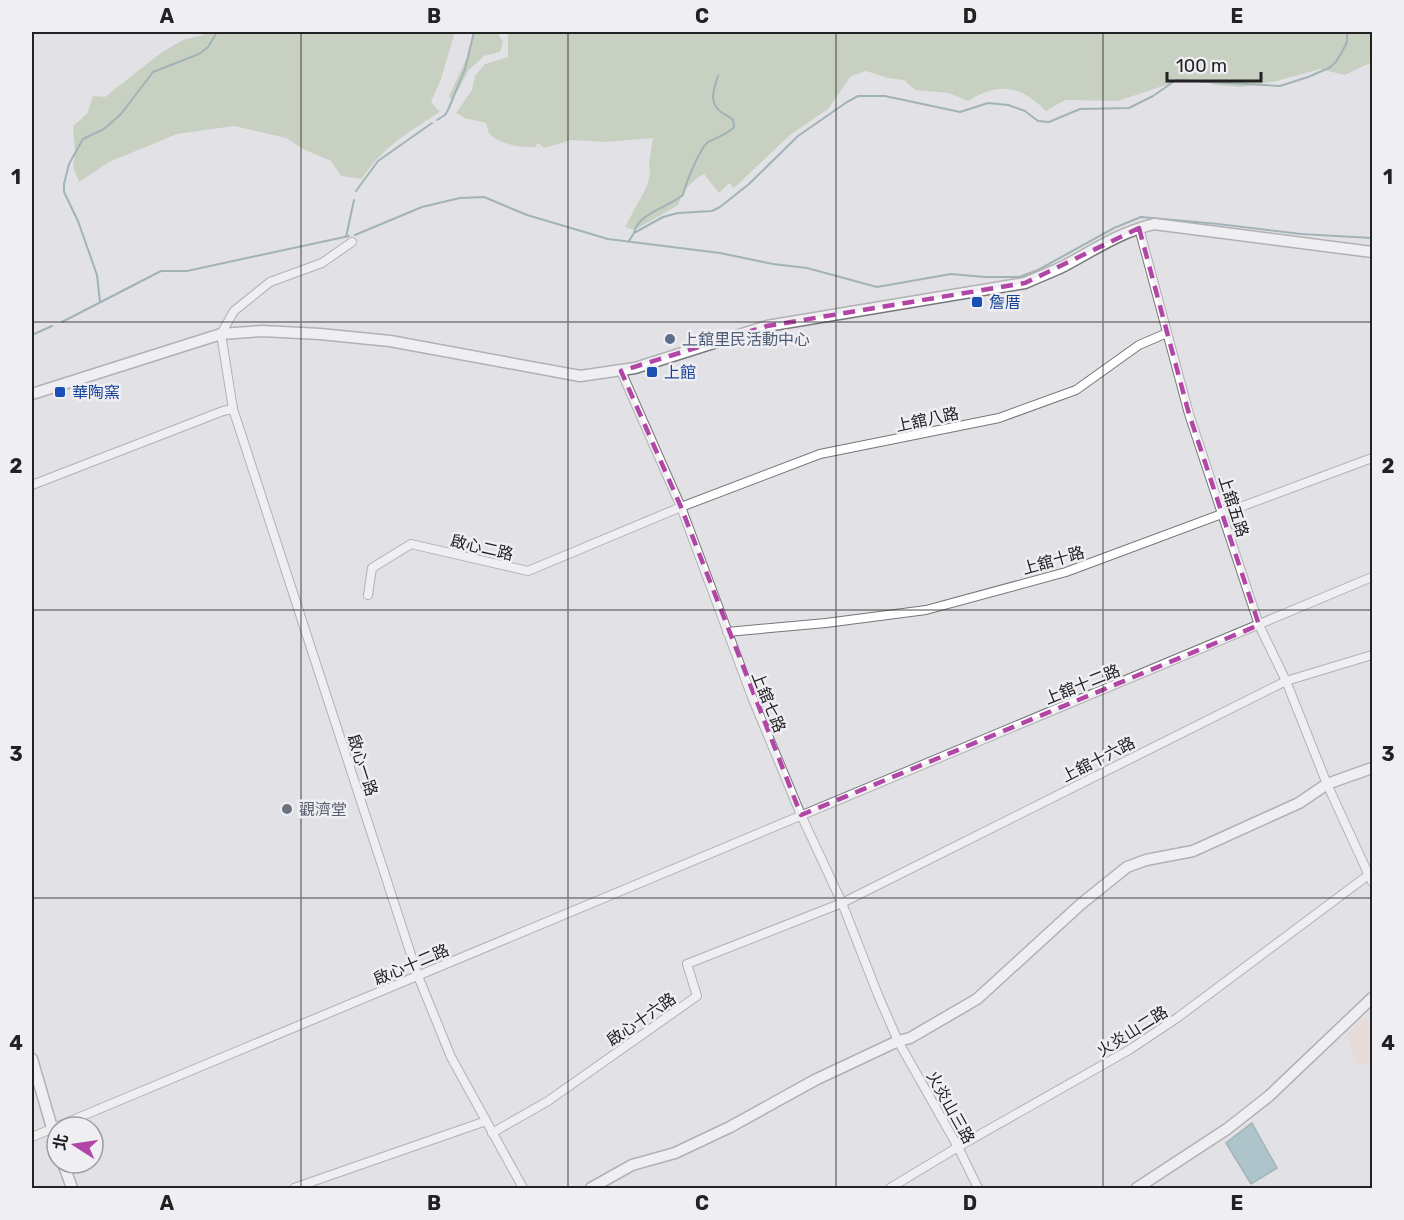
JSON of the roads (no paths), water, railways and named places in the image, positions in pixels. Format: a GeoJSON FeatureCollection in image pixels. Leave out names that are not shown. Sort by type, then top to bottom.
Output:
{"type":"FeatureCollection","features":[{"type":"Feature","properties":{"kind":"street"},"geometry":{"type":"LineString","coordinates":[[32,394],[221,334],[262,331],[320,333],[390,341],[580,376],[621,371],[767,326],[1025,283],[1064,266],[1100,244],[1138,228],[1154,224],[1372,252]]}},
{"type":"Feature","properties":{"kind":"street","name":"上舘五路"},"geometry":{"type":"LineString","coordinates":[[1138,228],[1189,414],[1259,625],[1286,681],[1327,784],[1371,876]]}},
{"type":"Feature","properties":{"kind":"street"},"geometry":{"type":"LineString","coordinates":[[221,334],[234,311],[270,282],[322,262],[352,242]]}},
{"type":"Feature","properties":{"kind":"street","name":"上舘八路"},"geometry":{"type":"LineString","coordinates":[[681,507],[820,454],[999,418],[1076,390],[1139,345],[1167,333]]}},
{"type":"Feature","properties":{"kind":"street","name":"啟心一路"},"geometry":{"type":"LineString","coordinates":[[221,334],[233,409],[418,976],[451,1057],[523,1188]]}},
{"type":"Feature","properties":{"kind":"street","name":"上舘七路"},"geometry":{"type":"LineString","coordinates":[[621,371],[681,507],[752,697],[801,815],[842,903],[898,1041]]}},
{"type":"Feature","properties":{"kind":"street"},"geometry":{"type":"LineString","coordinates":[[32,484],[233,409]]}},
{"type":"Feature","properties":{"kind":"street","name":"上舘十路"},"geometry":{"type":"LineString","coordinates":[[727,632],[826,623],[926,610],[1076,569],[1372,458]]}},
{"type":"Feature","properties":{"kind":"street","name":"啟心二路"},"geometry":{"type":"LineString","coordinates":[[368,596],[372,568],[411,544],[528,571],[681,507]]}},
{"type":"Feature","properties":{"kind":"street","name":"上舘十二路"},"geometry":{"type":"LineString","coordinates":[[801,815],[1372,577]]}},
{"type":"Feature","properties":{"kind":"street","name":"上舘十六路"},"geometry":{"type":"LineString","coordinates":[[842,903],[1286,681],[1372,655]]}},
{"type":"Feature","properties":{"kind":"street"},"geometry":{"type":"LineString","coordinates":[[591,1188],[632,1165],[684,1149],[730,1127],[815,1080],[898,1041],[910,1038],[977,999],[1081,904],[1127,867],[1146,860],[1193,851],[1299,803],[1327,784],[1372,768]]}},
{"type":"Feature","properties":{"kind":"street","name":"啟心十二路"},"geometry":{"type":"LineString","coordinates":[[85,1115],[801,815]]}},
{"type":"Feature","properties":{"kind":"street","name":"火炎山二路"},"geometry":{"type":"LineString","coordinates":[[890,1188],[1129,1050],[1371,876]]}},
{"type":"Feature","properties":{"kind":"street","name":"啟心十六路"},"geometry":{"type":"LineString","coordinates":[[492,1134],[548,1101],[697,996],[687,964],[842,903]]}},
{"type":"Feature","properties":{"kind":"street"},"geometry":{"type":"LineString","coordinates":[[1137,1188],[1209,1142],[1269,1096],[1372,998]]}},
{"type":"Feature","properties":{"kind":"street","name":"火炎山三路"},"geometry":{"type":"LineString","coordinates":[[898,1041],[958,1147],[978,1188]]}},
{"type":"Feature","properties":{"kind":"street"},"geometry":{"type":"LineString","coordinates":[[32,1059],[47,1115]]}},
{"type":"Feature","properties":{"kind":"street"},"geometry":{"type":"LineString","coordinates":[[294,1188],[486,1121]]}},
{"type":"Feature","properties":{"kind":"water"},"geometry":{"type":"Polygon","coordinates":[[[1252,1123],[1277,1168],[1251,1184],[1226,1143],[1252,1123]]]}},
{"type":"Feature","properties":{"kind":"waterway"},"geometry":{"type":"LineString","coordinates":[[100,302],[97,275],[78,221],[64,192],[69,164],[83,139],[104,129],[121,114],[153,72],[199,54],[208,47],[217,32]]}},
{"type":"Feature","properties":{"kind":"waterway"},"geometry":{"type":"LineString","coordinates":[[437,120],[448,110],[465,69],[474,32]]}},
{"type":"Feature","properties":{"kind":"waterway"},"geometry":{"type":"LineString","coordinates":[[629,241],[634,233],[663,217],[678,213],[712,211],[720,207],[749,184],[798,136],[858,96],[885,96],[960,112],[988,103],[1008,105],[1025,111],[1038,121],[1049,122],[1080,109],[1129,108],[1153,96],[1176,80],[1280,86],[1329,68],[1336,62],[1343,50],[1347,42],[1347,32]]}},
{"type":"Feature","properties":{"kind":"waterway"},"geometry":{"type":"LineString","coordinates":[[634,233],[641,220],[683,195],[701,151],[708,142],[734,127],[733,120],[714,104],[713,95],[718,76]]}},
{"type":"Feature","properties":{"kind":"waterway"},"geometry":{"type":"LineString","coordinates":[[356,191],[378,161],[432,123]]}},
{"type":"Feature","properties":{"kind":"waterway"},"geometry":{"type":"LineString","coordinates":[[355,235],[422,207],[460,198],[484,197],[527,215],[608,239],[720,253],[773,264],[807,268],[877,287],[951,274],[1019,277],[1038,270],[1114,228],[1141,217],[1301,234],[1372,238]]}},
{"type":"Feature","properties":{"kind":"waterway"},"geometry":{"type":"LineString","coordinates":[[346,237],[354,200]]}},
{"type":"Feature","properties":{"kind":"waterway"},"geometry":{"type":"LineString","coordinates":[[62,322],[161,271],[187,271],[349,236]]}},
{"type":"Feature","properties":{"kind":"waterway"},"geometry":{"type":"LineString","coordinates":[[32,335],[52,326]]}},
{"type":"Feature","properties":{"kind":"place","name":"詹厝"},"geometry":{"type":"Point","coordinates":[977,302]}},
{"type":"Feature","properties":{"kind":"place","name":"上舘里民活動中心"},"geometry":{"type":"Point","coordinates":[670,339]}},
{"type":"Feature","properties":{"kind":"place","name":"上館"},"geometry":{"type":"Point","coordinates":[652,372]}},
{"type":"Feature","properties":{"kind":"place","name":"華陶窯"},"geometry":{"type":"Point","coordinates":[60,392]}},
{"type":"Feature","properties":{"kind":"place","name":"觀濟堂"},"geometry":{"type":"Point","coordinates":[287,809]}}]}
